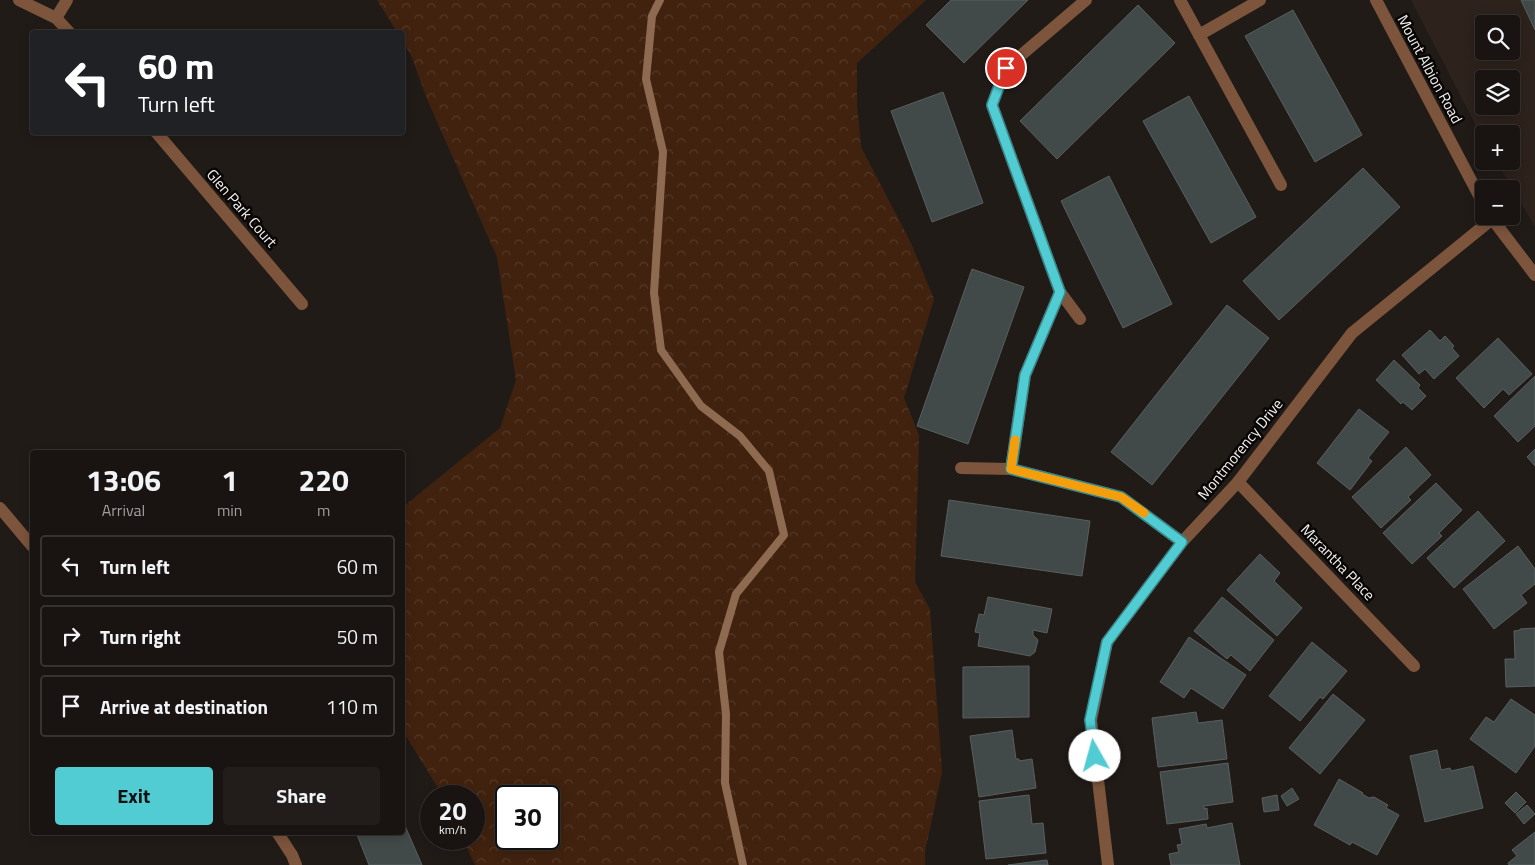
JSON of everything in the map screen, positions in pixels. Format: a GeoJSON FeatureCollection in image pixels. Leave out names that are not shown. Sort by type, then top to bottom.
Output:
{"type":"FeatureCollection","features":[{"type":"Feature","properties":{"kind":"street"},"geometry":{"type":"LineString","coordinates":[[19,0],[56,18],[67,30]]}},
{"type":"Feature","properties":{"kind":"street"},"geometry":{"type":"LineString","coordinates":[[56,18],[68,0]]}},
{"type":"Feature","properties":{"kind":"street"},"geometry":{"type":"LineString","coordinates":[[1080,319],[1060,292],[992,105],[1006,68],[1086,0]]}},
{"type":"Feature","properties":{"kind":"street"},"geometry":{"type":"LineString","coordinates":[[1180,0],[1281,185]]}},
{"type":"Feature","properties":{"kind":"street"},"geometry":{"type":"LineString","coordinates":[[1199,35],[1260,0]]}},
{"type":"Feature","properties":{"kind":"street","name":"Mount Albion Road"},"geometry":{"type":"LineString","coordinates":[[1376,0],[1475,188]]}},
{"type":"Feature","properties":{"kind":"street","name":"Glen Park Court"},"geometry":{"type":"LineString","coordinates":[[159,135],[302,304]]}},
{"type":"Feature","properties":{"kind":"street","name":"Montmorency Drive"},"geometry":{"type":"LineString","coordinates":[[1108,865],[1090,720],[1107,642],[1182,542],[1238,482],[1352,334],[1482,225]]}},
{"type":"Feature","properties":{"kind":"street"},"geometry":{"type":"LineString","coordinates":[[1496,225],[1535,275]]}},
{"type":"Feature","properties":{"kind":"street"},"geometry":{"type":"LineString","coordinates":[[1011,469],[1025,375],[1060,292]]}},
{"type":"Feature","properties":{"kind":"street"},"geometry":{"type":"LineString","coordinates":[[961,468],[1011,469],[1121,497],[1182,542]]}},
{"type":"Feature","properties":{"kind":"street","name":"Marantha Place"},"geometry":{"type":"LineString","coordinates":[[1238,482],[1414,666]]}},
{"type":"Feature","properties":{"kind":"street"},"geometry":{"type":"LineString","coordinates":[[0,508],[30,544]]}},
{"type":"Feature","properties":{"kind":"street"},"geometry":{"type":"LineString","coordinates":[[279,835],[296,865]]}},
{"type":"Feature","properties":{"kind":"shaded area"},"geometry":{"type":"Polygon","coordinates":[[[1411,0],[1535,0],[1535,227],[1520,202],[1520,180],[1507,180],[1501,170],[1520,170],[1520,125],[1476,125],[1411,0]]]}},
{"type":"Feature","properties":{"kind":"green space"},"geometry":{"type":"Polygon","coordinates":[[[377,0],[926,0],[857,63],[857,104],[861,147],[911,243],[934,299],[904,398],[919,435],[915,582],[930,609],[942,772],[925,852],[925,865],[475,865],[468,850],[485,850],[485,785],[436,785],[405,734],[405,505],[500,428],[516,380],[497,257],[427,99],[411,55],[405,45],[405,30],[396,30],[377,0]]]}},
{"type":"Feature","properties":{"kind":"building"},"geometry":{"type":"Polygon","coordinates":[[[951,0],[1028,0],[964,63],[926,25],[951,0]]]}},
{"type":"Feature","properties":{"kind":"building"},"geometry":{"type":"Polygon","coordinates":[[[1521,0],[1535,0],[1535,30],[1521,0]]]}},
{"type":"Feature","properties":{"kind":"building"},"geometry":{"type":"Polygon","coordinates":[[[1138,5],[1175,43],[1057,159],[1020,121],[1138,5]]]}},
{"type":"Feature","properties":{"kind":"building"},"geometry":{"type":"Polygon","coordinates":[[[1293,10],[1362,135],[1315,162],[1245,36],[1293,10]]]}},
{"type":"Feature","properties":{"kind":"building"},"geometry":{"type":"Polygon","coordinates":[[[943,92],[983,203],[932,222],[891,111],[943,92]]]}},
{"type":"Feature","properties":{"kind":"building"},"geometry":{"type":"Polygon","coordinates":[[[1189,96],[1256,217],[1211,243],[1143,121],[1189,96]]]}},
{"type":"Feature","properties":{"kind":"building"},"geometry":{"type":"Polygon","coordinates":[[[1363,168],[1400,207],[1279,320],[1243,281],[1363,168]]]}},
{"type":"Feature","properties":{"kind":"building"},"geometry":{"type":"Polygon","coordinates":[[[1109,176],[1172,304],[1123,328],[1061,201],[1109,176]]]}},
{"type":"Feature","properties":{"kind":"building"},"geometry":{"type":"Polygon","coordinates":[[[972,269],[1024,287],[968,444],[917,426],[972,269]]]}},
{"type":"Feature","properties":{"kind":"building"},"geometry":{"type":"Polygon","coordinates":[[[1227,305],[1269,338],[1152,485],[1111,452],[1227,305]]]}},
{"type":"Feature","properties":{"kind":"building"},"geometry":{"type":"Polygon","coordinates":[[[1430,330],[1440,341],[1445,336],[1454,346],[1452,348],[1459,356],[1434,379],[1425,369],[1419,374],[1402,355],[1430,330]]]}},
{"type":"Feature","properties":{"kind":"building"},"geometry":{"type":"Polygon","coordinates":[[[1498,338],[1532,374],[1509,395],[1503,389],[1484,408],[1456,378],[1498,338]]]}},
{"type":"Feature","properties":{"kind":"building"},"geometry":{"type":"Polygon","coordinates":[[[1394,360],[1420,385],[1418,388],[1426,396],[1412,410],[1403,402],[1401,404],[1376,380],[1394,360]]]}},
{"type":"Feature","properties":{"kind":"building"},"geometry":{"type":"Polygon","coordinates":[[[1535,376],[1535,426],[1518,442],[1494,416],[1535,376]]]}},
{"type":"Feature","properties":{"kind":"building"},"geometry":{"type":"Polygon","coordinates":[[[1359,409],[1389,432],[1368,458],[1372,461],[1350,490],[1317,463],[1359,409]]]}},
{"type":"Feature","properties":{"kind":"building"},"geometry":{"type":"Polygon","coordinates":[[[1406,447],[1431,475],[1408,497],[1411,500],[1381,528],[1352,497],[1406,447]]]}},
{"type":"Feature","properties":{"kind":"building"},"geometry":{"type":"Polygon","coordinates":[[[1535,449],[1535,466],[1527,457],[1535,449]]]}},
{"type":"Feature","properties":{"kind":"building"},"geometry":{"type":"Polygon","coordinates":[[[1436,483],[1462,510],[1439,533],[1442,536],[1412,564],[1383,533],[1436,483]]]}},
{"type":"Feature","properties":{"kind":"building"},"geometry":{"type":"Polygon","coordinates":[[[949,500],[1090,521],[1082,576],[941,556],[949,500]]]}},
{"type":"Feature","properties":{"kind":"building"},"geometry":{"type":"Polygon","coordinates":[[[1478,511],[1505,541],[1454,588],[1427,558],[1478,511]]]}},
{"type":"Feature","properties":{"kind":"building"},"geometry":{"type":"Polygon","coordinates":[[[1518,546],[1535,569],[1535,584],[1521,595],[1527,603],[1494,629],[1463,589],[1518,546]]]}},
{"type":"Feature","properties":{"kind":"building"},"geometry":{"type":"Polygon","coordinates":[[[1260,554],[1280,573],[1274,581],[1302,608],[1277,636],[1227,590],[1260,554]]]}},
{"type":"Feature","properties":{"kind":"building"},"geometry":{"type":"Polygon","coordinates":[[[988,597],[1052,609],[1047,633],[1033,630],[1033,635],[1038,640],[1035,652],[1030,656],[978,646],[980,633],[975,632],[979,614],[984,615],[988,597]]]}},
{"type":"Feature","properties":{"kind":"building"},"geometry":{"type":"Polygon","coordinates":[[[1222,597],[1274,640],[1250,671],[1231,655],[1227,659],[1194,631],[1222,597]]]}},
{"type":"Feature","properties":{"kind":"building"},"geometry":{"type":"Polygon","coordinates":[[[1535,628],[1535,686],[1506,687],[1505,659],[1515,659],[1514,631],[1535,628]]]}},
{"type":"Feature","properties":{"kind":"building"},"geometry":{"type":"Polygon","coordinates":[[[1189,637],[1246,675],[1223,709],[1191,688],[1184,698],[1160,682],[1189,637]]]}},
{"type":"Feature","properties":{"kind":"building"},"geometry":{"type":"Polygon","coordinates":[[[1312,642],[1347,671],[1323,699],[1320,697],[1300,721],[1269,696],[1312,642]]]}},
{"type":"Feature","properties":{"kind":"building"},"geometry":{"type":"Polygon","coordinates":[[[1029,666],[1029,717],[963,718],[963,667],[1029,666]]]}},
{"type":"Feature","properties":{"kind":"building"},"geometry":{"type":"Polygon","coordinates":[[[1333,694],[1365,720],[1320,774],[1289,748],[1333,694]]]}},
{"type":"Feature","properties":{"kind":"building"},"geometry":{"type":"Polygon","coordinates":[[[1511,699],[1535,715],[1535,746],[1516,773],[1470,739],[1486,717],[1494,722],[1511,699]]]}},
{"type":"Feature","properties":{"kind":"building"},"geometry":{"type":"Polygon","coordinates":[[[1196,712],[1198,723],[1222,720],[1227,759],[1158,767],[1152,718],[1196,712]]]}},
{"type":"Feature","properties":{"kind":"building"},"geometry":{"type":"Polygon","coordinates":[[[1012,730],[1016,759],[1019,759],[1019,761],[1032,759],[1036,788],[979,797],[970,736],[1012,730]]]}},
{"type":"Feature","properties":{"kind":"building"},"geometry":{"type":"Polygon","coordinates":[[[1437,750],[1441,770],[1450,768],[1451,771],[1473,766],[1483,808],[1425,822],[1410,756],[1437,750]]]}},
{"type":"Feature","properties":{"kind":"building"},"geometry":{"type":"Polygon","coordinates":[[[1228,763],[1233,802],[1204,806],[1204,809],[1207,808],[1208,819],[1167,824],[1160,772],[1228,763]]]}},
{"type":"Feature","properties":{"kind":"building"},"geometry":{"type":"Polygon","coordinates":[[[1339,779],[1369,798],[1374,797],[1388,805],[1386,808],[1399,815],[1377,855],[1352,842],[1350,845],[1314,825],[1339,779]]]}},
{"type":"Feature","properties":{"kind":"building"},"geometry":{"type":"Polygon","coordinates":[[[1292,788],[1299,799],[1287,806],[1281,796],[1292,788]]]}},
{"type":"Feature","properties":{"kind":"building"},"geometry":{"type":"Polygon","coordinates":[[[1516,792],[1526,802],[1515,813],[1505,803],[1516,792]]]}},
{"type":"Feature","properties":{"kind":"building"},"geometry":{"type":"Polygon","coordinates":[[[1029,795],[1032,824],[1043,823],[1046,853],[986,859],[979,801],[1029,795]]]}},
{"type":"Feature","properties":{"kind":"building"},"geometry":{"type":"Polygon","coordinates":[[[1277,795],[1279,810],[1264,812],[1262,798],[1277,795]]]}},
{"type":"Feature","properties":{"kind":"building"},"geometry":{"type":"Polygon","coordinates":[[[1527,805],[1535,814],[1524,824],[1516,814],[1527,805]]]}},
{"type":"Feature","properties":{"kind":"building"},"geometry":{"type":"Polygon","coordinates":[[[1232,823],[1240,865],[1171,865],[1169,854],[1179,852],[1177,845],[1182,844],[1179,829],[1206,824],[1207,828],[1232,823]]]}},
{"type":"Feature","properties":{"kind":"building"},"geometry":{"type":"Polygon","coordinates":[[[405,826],[422,865],[369,865],[357,835],[405,835],[405,826]]]}},
{"type":"Feature","properties":{"kind":"building"},"geometry":{"type":"Polygon","coordinates":[[[1535,832],[1535,865],[1509,865],[1508,863],[1517,856],[1512,850],[1535,832]]]}},
{"type":"Feature","properties":{"kind":"building"},"geometry":{"type":"Polygon","coordinates":[[[1047,860],[1048,865],[1008,865],[1047,860]]]}},
{"type":"Feature","properties":{"kind":"waterway"},"geometry":{"type":"LineString","coordinates":[[660,0],[652,16],[646,79],[663,152],[654,293],[661,350],[701,406],[740,436],[769,471],[784,535],[736,594],[719,652],[726,714],[725,783],[743,865]]}},
{"type":"Feature","properties":{"kind":"slow traffic"},"geometry":{"type":"LineString","coordinates":[[1015,440],[1011,469],[1121,497],[1144,513]]}},
{"type":"Feature","properties":{"kind":"route"},"geometry":{"type":"LineString","coordinates":[[1006,68],[992,105],[1060,292],[1025,375],[1011,469],[1121,497],[1182,542],[1107,642],[1090,720],[1095,756]]}}]}
